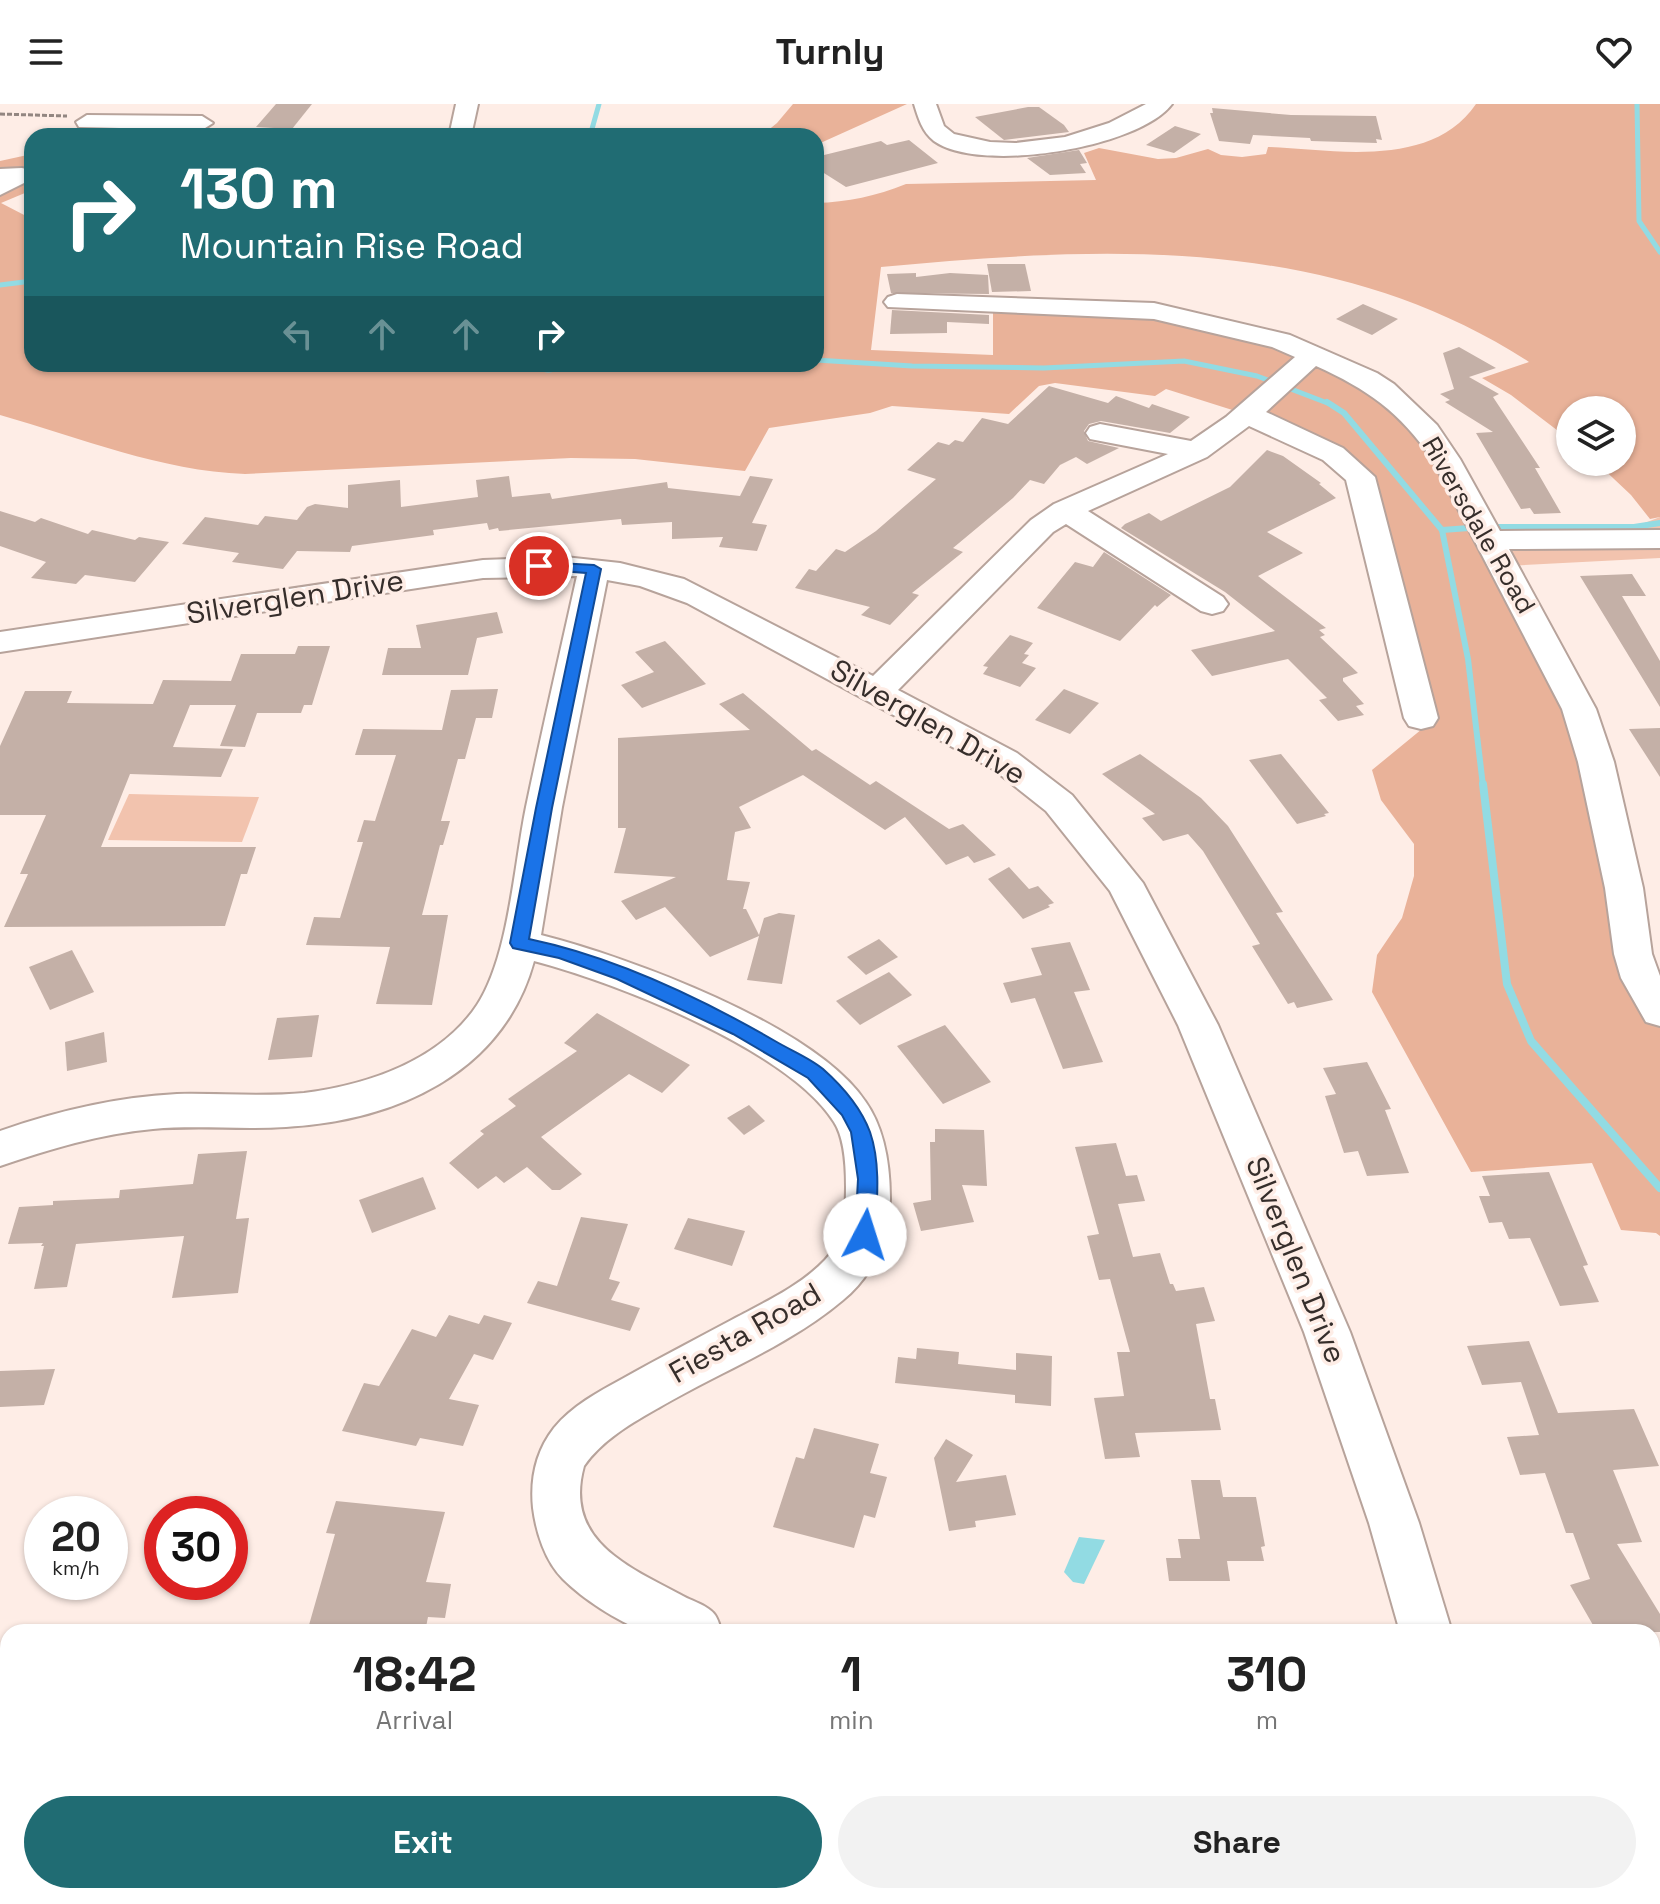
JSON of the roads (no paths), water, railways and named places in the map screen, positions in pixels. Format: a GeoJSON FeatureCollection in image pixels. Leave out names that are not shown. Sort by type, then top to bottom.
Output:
{"type":"FeatureCollection","features":[{"type":"Feature","properties":{"kind":"street"},"geometry":{"type":"LineString","coordinates":[[462,128],[467,104]]}},
{"type":"Feature","properties":{"kind":"street"},"geometry":{"type":"LineString","coordinates":[[925,104],[936,131],[949,140],[980,148],[1014,149],[1056,144],[1093,135],[1135,120],[1161,104]]}},
{"type":"Feature","properties":{"kind":"street"},"geometry":{"type":"LineString","coordinates":[[87,122],[210,117],[186,128]]}},
{"type":"Feature","properties":{"kind":"street"},"geometry":{"type":"LineString","coordinates":[[0,161],[24,156]]}},
{"type":"Feature","properties":{"kind":"street"},"geometry":{"type":"LineString","coordinates":[[0,176],[22,175],[0,188]]}},
{"type":"Feature","properties":{"kind":"street","name":"Riversdale Road"},"geometry":{"type":"LineString","coordinates":[[897,302],[1154,311],[1225,325],[1281,341],[1367,379],[1401,404],[1427,431],[1446,459],[1579,709],[1596,762],[1621,874],[1633,954],[1641,978],[1660,1011]]}},
{"type":"Feature","properties":{"kind":"street"},"geometry":{"type":"LineString","coordinates":[[878,691],[1042,526],[1065,510],[1197,451],[1313,355]]}},
{"type":"Feature","properties":{"kind":"street"},"geometry":{"type":"LineString","coordinates":[[1245,413],[1333,454],[1360,477],[1421,718]]}},
{"type":"Feature","properties":{"kind":"street"},"geometry":{"type":"LineString","coordinates":[[1100,433],[1197,451]]}},
{"type":"Feature","properties":{"kind":"street"},"geometry":{"type":"LineString","coordinates":[[1065,510],[1212,604]]}},
{"type":"Feature","properties":{"kind":"street"},"geometry":{"type":"LineString","coordinates":[[1491,541],[1660,539]]}},
{"type":"Feature","properties":{"kind":"street","name":"Silverglen Drive"},"geometry":{"type":"LineString","coordinates":[[0,642],[483,569],[539,566],[594,569],[640,575],[675,585],[1005,761],[1036,783],[1076,822],[1124,883],[1198,1025],[1327,1332],[1394,1523],[1424,1624]]}},
{"type":"Feature","properties":{"kind":"street"},"geometry":{"type":"LineString","coordinates":[[0,1149],[92,1120],[174,1111],[288,1111],[350,1102],[407,1082],[459,1052],[492,1015],[519,943],[594,569]]}},
{"type":"Feature","properties":{"kind":"street","name":"Fiesta Road"},"geometry":{"type":"LineString","coordinates":[[519,943],[562,952],[623,974],[767,1044],[815,1073],[849,1110],[860,1132],[868,1179],[865,1235],[839,1276],[799,1307],[598,1419],[574,1437],[563,1456],[555,1480],[558,1512],[576,1556],[612,1584],[682,1624]]}},
{"type":"Feature","properties":{"kind":"water"},"geometry":{"type":"Polygon","coordinates":[[[1079,1537],[1105,1540],[1084,1584],[1073,1582],[1064,1572],[1079,1537]]]}},
{"type":"Feature","properties":{"kind":"waterway"},"geometry":{"type":"LineString","coordinates":[[592,128],[599,104]]}},
{"type":"Feature","properties":{"kind":"waterway"},"geometry":{"type":"LineString","coordinates":[[1637,104],[1639,221],[1660,252]]}},
{"type":"Feature","properties":{"kind":"waterway"},"geometry":{"type":"LineString","coordinates":[[0,285],[24,282]]}},
{"type":"Feature","properties":{"kind":"waterway"},"geometry":{"type":"LineString","coordinates":[[824,360],[912,366],[1044,368],[1184,361],[1257,376],[1330,404]]}},
{"type":"Feature","properties":{"kind":"waterway"},"geometry":{"type":"LineString","coordinates":[[1327,402],[1344,413],[1442,530]]}},
{"type":"Feature","properties":{"kind":"waterway"},"geometry":{"type":"LineString","coordinates":[[1494,527],[1634,527],[1660,523]]}},
{"type":"Feature","properties":{"kind":"waterway"},"geometry":{"type":"LineString","coordinates":[[1442,530],[1469,528]]}},
{"type":"Feature","properties":{"kind":"waterway"},"geometry":{"type":"LineString","coordinates":[[1442,530],[1468,659],[1483,786]]}},
{"type":"Feature","properties":{"kind":"waterway"},"geometry":{"type":"LineString","coordinates":[[1483,784],[1507,984],[1531,1041],[1660,1188]]}}]}
